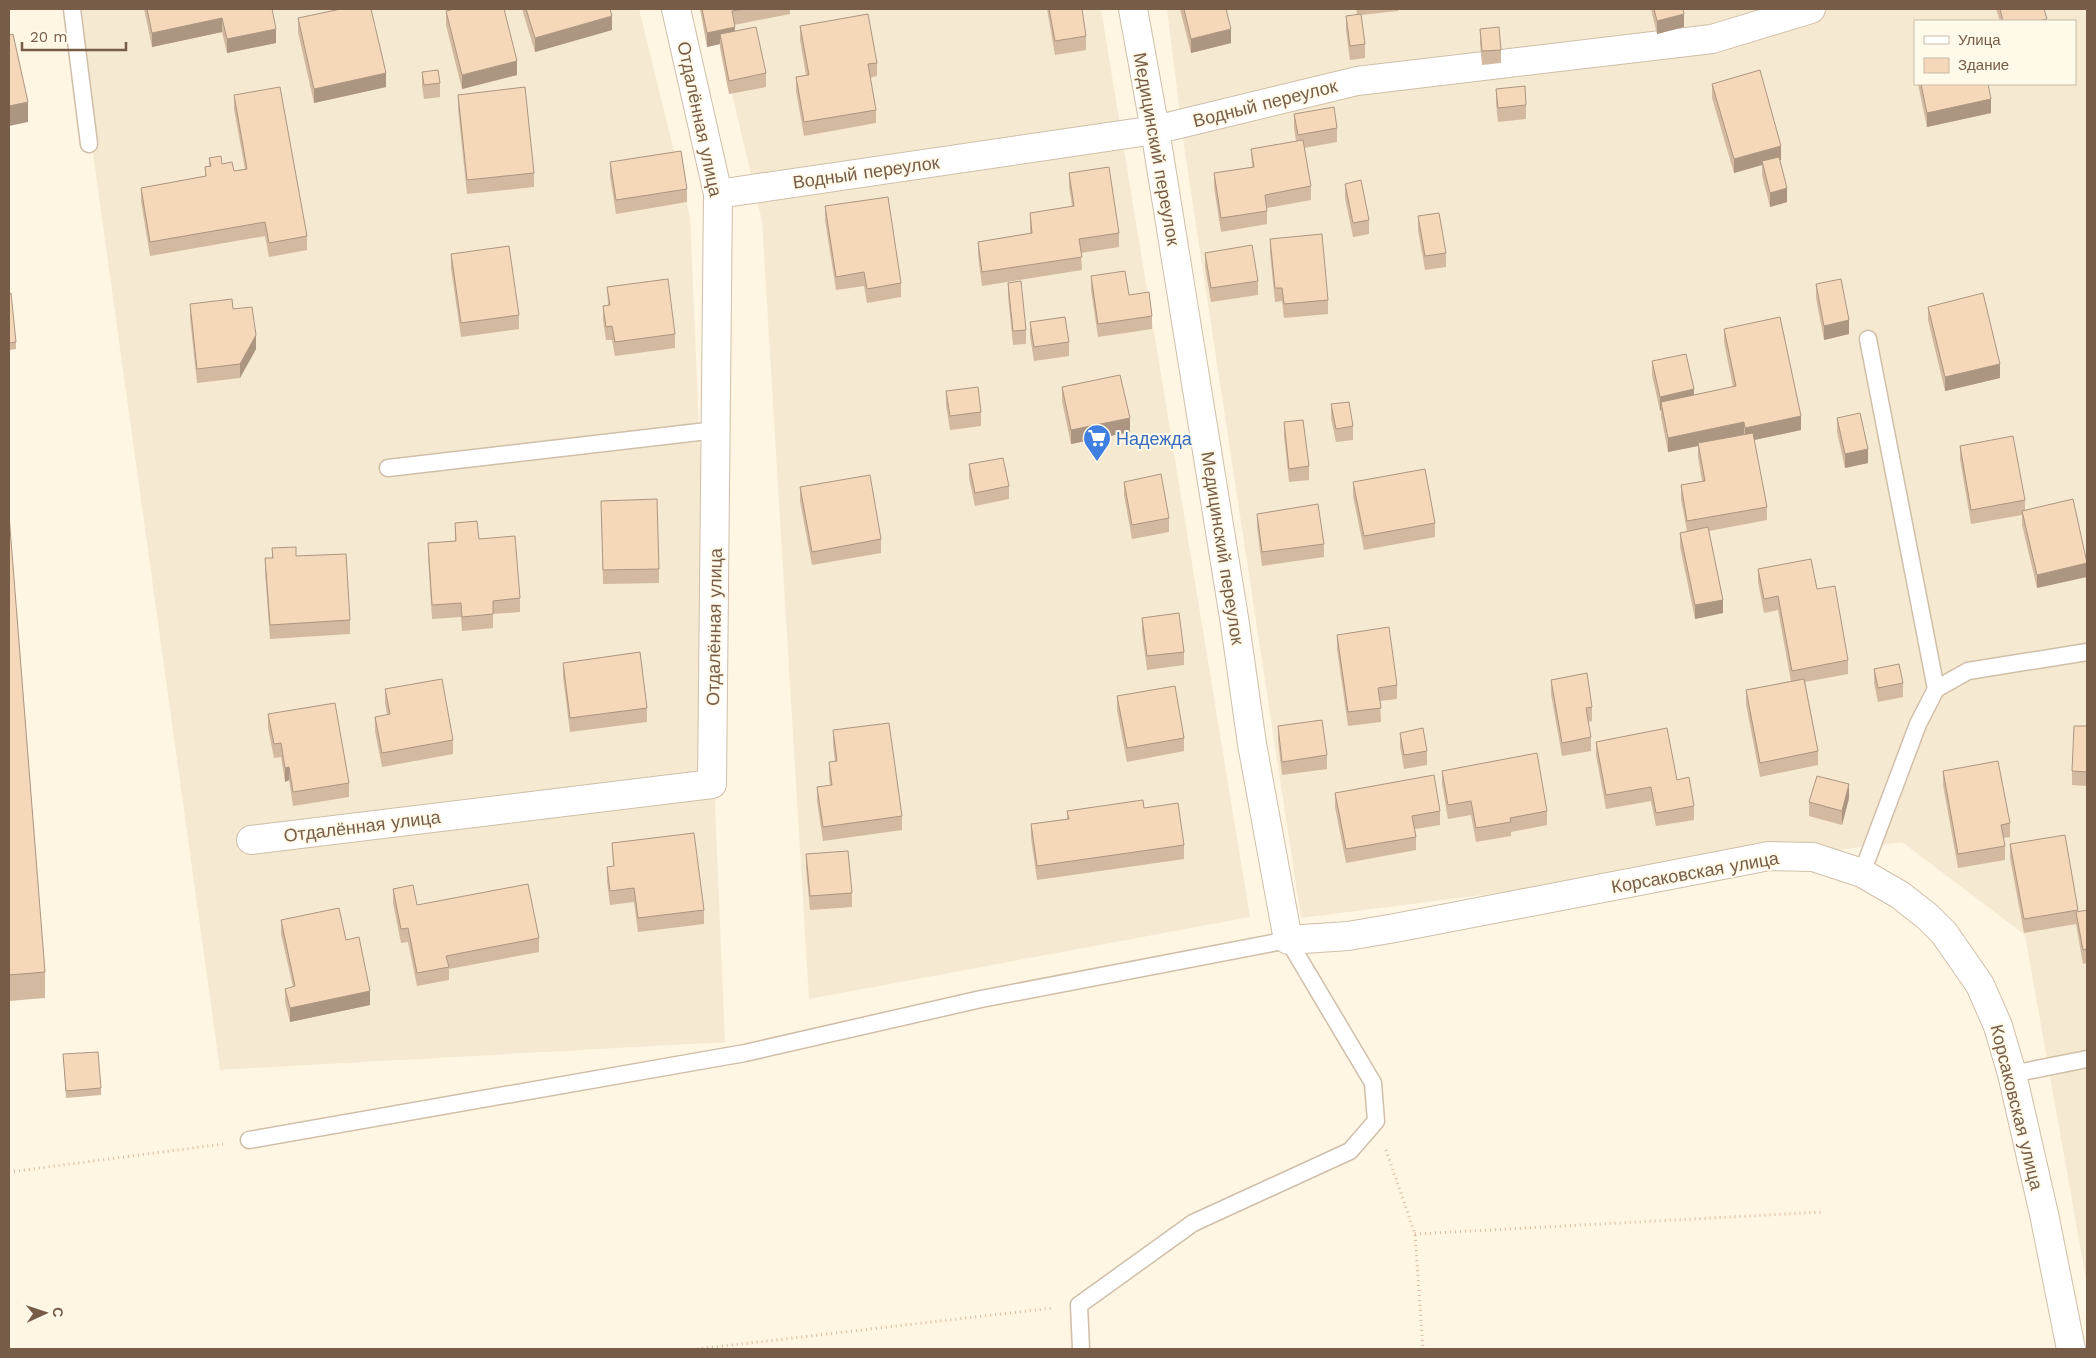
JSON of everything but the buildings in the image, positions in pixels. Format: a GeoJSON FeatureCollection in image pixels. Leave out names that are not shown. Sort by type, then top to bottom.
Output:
{"type":"FeatureCollection","features":[{"type":"Feature","properties":{"kind":"street","name":"Отдалённая улица"},"geometry":{"type":"LineString","coordinates":[[251,840],[712,784],[718,194],[676,9]]}},
{"type":"Feature","properties":{"kind":"street","name":"Медицинский переулок"},"geometry":{"type":"LineString","coordinates":[[1133,9],[1155,130],[1234,615],[1252,744],[1288,940]]}},
{"type":"Feature","properties":{"kind":"street","name":"Водный переулок"},"geometry":{"type":"LineString","coordinates":[[718,194],[1155,130],[1358,81],[1712,39],[1811,9]]}},
{"type":"Feature","properties":{"kind":"street","name":"Корсаковская улица"},"geometry":{"type":"LineString","coordinates":[[1288,940],[1348,936],[1395,928],[1769,856],[1812,857],[1862,873],[1900,895],[1928,917],[1944,933],[1980,984],[1998,1026],[2012,1074],[2044,1214],[2071,1349]]}},
{"type":"Feature","properties":{"kind":"lane"},"geometry":{"type":"LineString","coordinates":[[72,9],[89,144]]}},
{"type":"Feature","properties":{"kind":"lane"},"geometry":{"type":"LineString","coordinates":[[1868,339],[1936,690]]}},
{"type":"Feature","properties":{"kind":"lane"},"geometry":{"type":"LineString","coordinates":[[388,468],[716,430]]}},
{"type":"Feature","properties":{"kind":"lane"},"geometry":{"type":"LineString","coordinates":[[1862,873],[1918,724],[1936,690],[1968,671],[2087,652]]}},
{"type":"Feature","properties":{"kind":"lane"},"geometry":{"type":"LineString","coordinates":[[249,1140],[745,1053],[981,999],[1288,940],[1373,1083],[1376,1121],[1350,1151],[1194,1223],[1079,1305],[1080,1349]]}},
{"type":"Feature","properties":{"kind":"lane"},"geometry":{"type":"LineString","coordinates":[[2012,1074],[2087,1059]]}},
{"type":"Feature","properties":{"kind":"path"},"geometry":{"type":"LineString","coordinates":[[1376,1121],[1415,1234],[1423,1349]]}},
{"type":"Feature","properties":{"kind":"path"},"geometry":{"type":"LineString","coordinates":[[9,1172],[249,1140]]}},
{"type":"Feature","properties":{"kind":"path"},"geometry":{"type":"LineString","coordinates":[[1415,1234],[1823,1212]]}},
{"type":"Feature","properties":{"kind":"path"},"geometry":{"type":"LineString","coordinates":[[697,1349],[1079,1305]]}},
{"type":"Feature","properties":{"kind":"shaded area"},"geometry":{"type":"Polygon","coordinates":[[[73,9],[639,9],[690,216],[725,1042],[220,1070],[73,9]]]}},
{"type":"Feature","properties":{"kind":"shaded area"},"geometry":{"type":"Polygon","coordinates":[[[712,9],[1101,9],[1250,917],[809,999],[762,221],[712,9]]]}},
{"type":"Feature","properties":{"kind":"shaded area"},"geometry":{"type":"Polygon","coordinates":[[[1167,9],[2087,9],[2087,1285],[2025,935],[1902,842],[1301,918],[1184,146],[1167,9]]]}},
{"type":"Feature","properties":{"kind":"place","name":"Надежда"},"geometry":{"type":"Point","coordinates":[1097,462]}}]}
